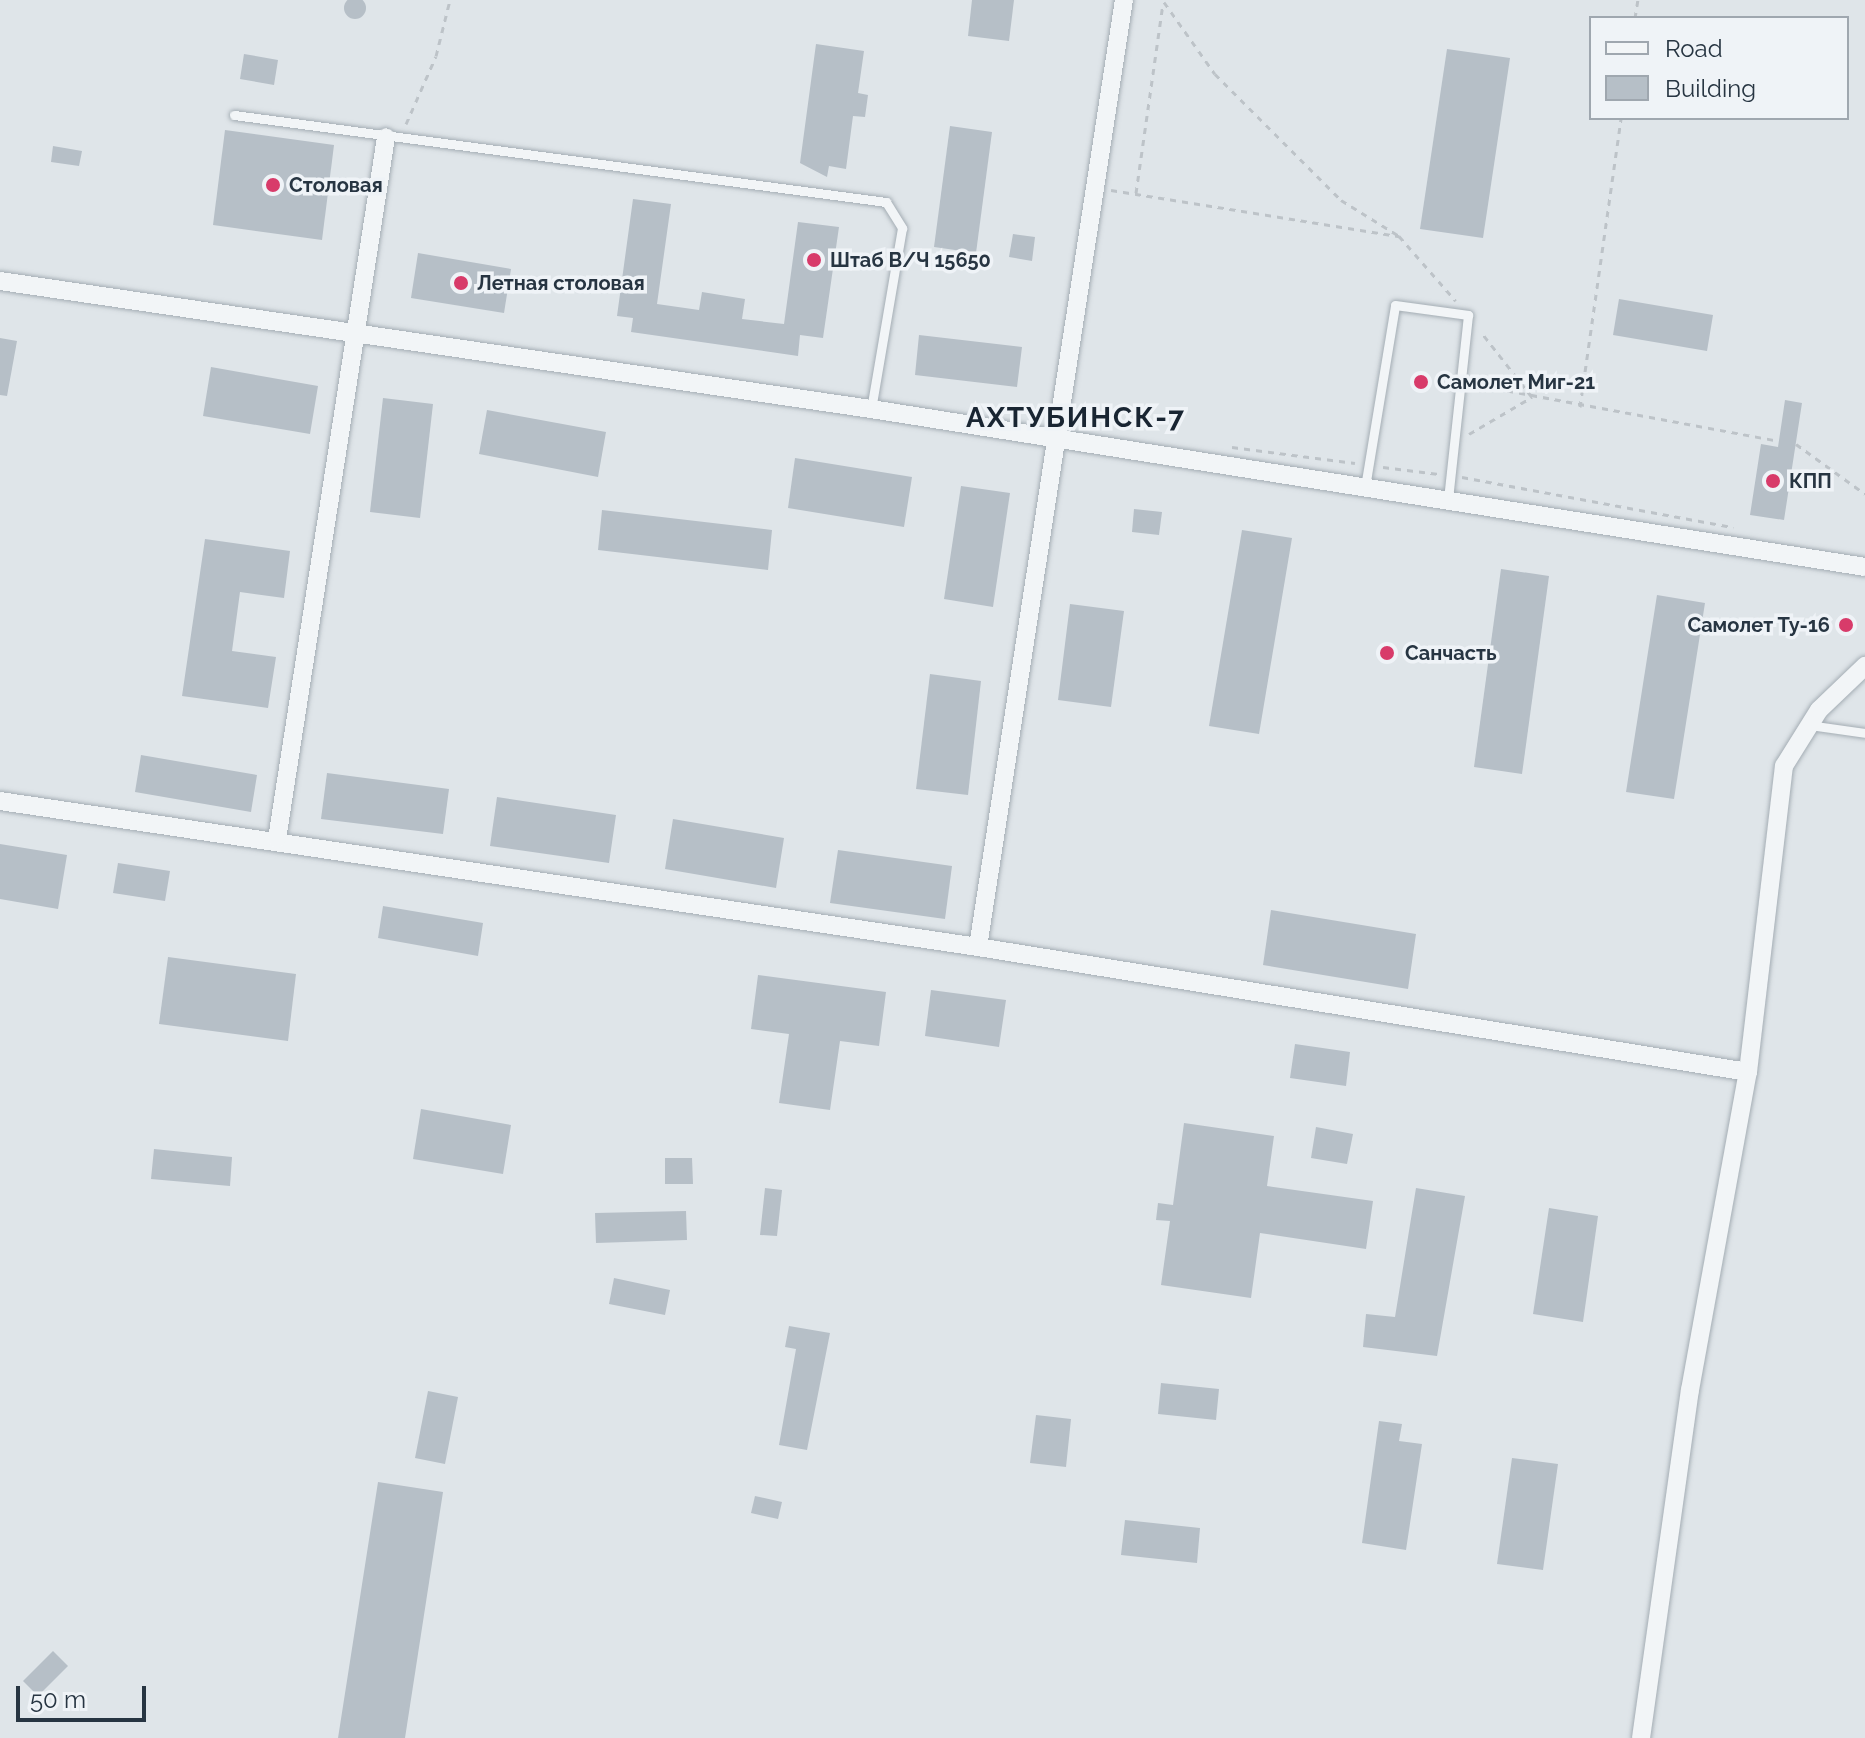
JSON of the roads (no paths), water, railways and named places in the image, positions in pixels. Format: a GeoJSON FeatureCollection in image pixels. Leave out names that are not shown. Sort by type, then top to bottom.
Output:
{"type":"FeatureCollection","features":[{"type":"Feature","properties":{"kind":"street"},"geometry":{"type":"LineString","coordinates":[[978,947],[1054,437],[1124,0]]}},
{"type":"Feature","properties":{"kind":"street"},"geometry":{"type":"LineString","coordinates":[[277,839],[355,335],[393,138]]}},
{"type":"Feature","properties":{"kind":"street"},"geometry":{"type":"LineString","coordinates":[[0,281],[1054,437],[1865,567]]}},
{"type":"Feature","properties":{"kind":"street"},"geometry":{"type":"LineString","coordinates":[[1641,1738],[1692,1376],[1748,1072],[1784,766],[1807,724],[1864,669]]}},
{"type":"Feature","properties":{"kind":"street"},"geometry":{"type":"LineString","coordinates":[[0,801],[277,839],[978,947],[1748,1072]]}},
{"type":"Feature","properties":{"kind":"lane"},"geometry":{"type":"LineString","coordinates":[[234,115],[886,202],[902,228],[871,409]]}},
{"type":"Feature","properties":{"kind":"lane"},"geometry":{"type":"LineString","coordinates":[[1365,487],[1395,305],[1468,315],[1448,500]]}},
{"type":"Feature","properties":{"kind":"lane"},"geometry":{"type":"LineString","coordinates":[[1807,724],[1865,733]]}},
{"type":"Feature","properties":{"kind":"place","name":"Столовая"},"geometry":{"type":"Point","coordinates":[273,185]}},
{"type":"Feature","properties":{"kind":"place","name":"Штаб В/Ч 15650"},"geometry":{"type":"Point","coordinates":[814,260]}},
{"type":"Feature","properties":{"kind":"place","name":"Летная столовая"},"geometry":{"type":"Point","coordinates":[461,283]}},
{"type":"Feature","properties":{"kind":"place","name":"Самолет Миг-21"},"geometry":{"type":"Point","coordinates":[1421,382]}},
{"type":"Feature","properties":{"kind":"place","name":"КПП"},"geometry":{"type":"Point","coordinates":[1773,481]}},
{"type":"Feature","properties":{"kind":"place","name":"Самолет Ту-16"},"geometry":{"type":"Point","coordinates":[1846,625]}},
{"type":"Feature","properties":{"kind":"place","name":"Санчасть"},"geometry":{"type":"Point","coordinates":[1387,653]}},
{"type":"Feature","properties":{"kind":"district","name":"АХТУБИНСК-7"},"geometry":{"type":"Point","coordinates":[1076,418]}}]}
